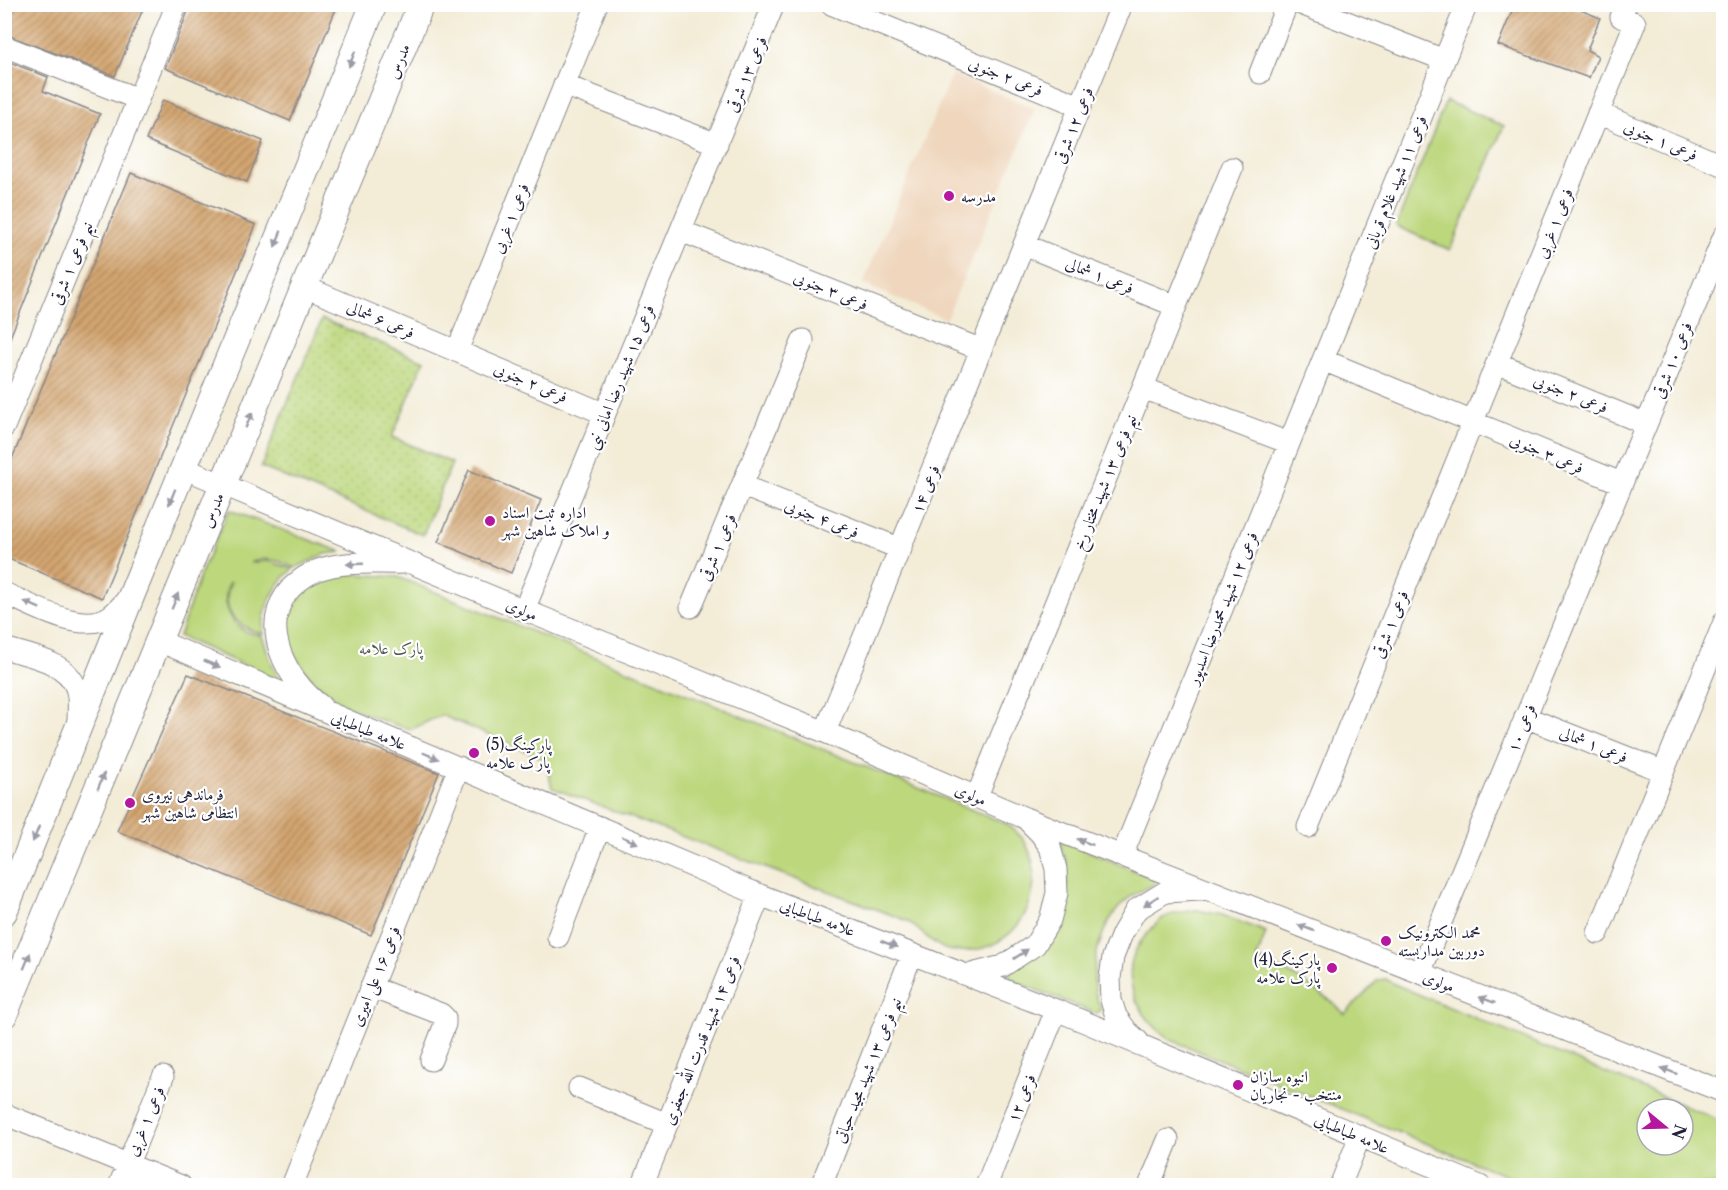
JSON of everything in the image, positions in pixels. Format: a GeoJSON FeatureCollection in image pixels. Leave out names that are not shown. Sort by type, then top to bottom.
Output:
{"type":"FeatureCollection","features":[{"type":"Feature","properties":{"kind":"main road"},"geometry":{"type":"LineString","coordinates":[[4,912],[374,4]]}},
{"type":"Feature","properties":{"kind":"main road","name":"مدرس"},"geometry":{"type":"LineString","coordinates":[[4,1015],[421,4]]}},
{"type":"Feature","properties":{"kind":"street","name":"نیم فرعی ۱ شرقی"},"geometry":{"type":"LineString","coordinates":[[4,427],[177,4]]}},
{"type":"Feature","properties":{"kind":"street","name":"فرعی ۱ غربی"},"geometry":{"type":"LineString","coordinates":[[457,351],[597,4]]}},
{"type":"Feature","properties":{"kind":"street","name":"فرعی ۱۳ شرقی"},"geometry":{"type":"LineString","coordinates":[[717,144],[774,4]]}},
{"type":"Feature","properties":{"kind":"street","name":"فرعی ۲ جنوبی"},"geometry":{"type":"LineString","coordinates":[[831,4],[1080,106]]}},
{"type":"Feature","properties":{"kind":"street","name":"فرعی ۱۲ شرقی"},"geometry":{"type":"LineString","coordinates":[[1024,245],[1122,4]]}},
{"type":"Feature","properties":{"kind":"street"},"geometry":{"type":"LineString","coordinates":[[1260,72],[1287,4]]}},
{"type":"Feature","properties":{"kind":"street"},"geometry":{"type":"LineString","coordinates":[[1301,4],[1444,60]]}},
{"type":"Feature","properties":{"kind":"street","name":"فرعی ۱۱ شهید غلام قربانی"},"geometry":{"type":"LineString","coordinates":[[1323,360],[1467,4]]}},
{"type":"Feature","properties":{"kind":"street","name":"فرعی ۱ غربی"},"geometry":{"type":"LineString","coordinates":[[1473,422],[1598,113],[1630,14]]}},
{"type":"Feature","properties":{"kind":"street"},"geometry":{"type":"LineString","coordinates":[[4,46],[138,99]]}},
{"type":"Feature","properties":{"kind":"street"},"geometry":{"type":"LineString","coordinates":[[564,85],[717,144]]}},
{"type":"Feature","properties":{"kind":"street","name":"فرعی ۱ جنوبی"},"geometry":{"type":"LineString","coordinates":[[1598,113],[1724,166]]}},
{"type":"Feature","properties":{"kind":"street","name":"فرعی ۱۵ شهید رضا امانی نبی"},"geometry":{"type":"LineString","coordinates":[[524,610],[717,144]]}},
{"type":"Feature","properties":{"kind":"street","name":"نیم فرعی ۱۳ شهید مختار رخ"},"geometry":{"type":"LineString","coordinates":[[977,796],[1232,168]]}},
{"type":"Feature","properties":{"kind":"street","name":"فرعی ۳ جنوبی"},"geometry":{"type":"LineString","coordinates":[[681,231],[982,350]]}},
{"type":"Feature","properties":{"kind":"street","name":"فرعی ۱۰ شرقی"},"geometry":{"type":"LineString","coordinates":[[1621,483],[1724,236]]}},
{"type":"Feature","properties":{"kind":"street","name":"فرعی ۱ شمالی"},"geometry":{"type":"LineString","coordinates":[[1024,245],[1176,306]]}},
{"type":"Feature","properties":{"kind":"street","name":"فرعی ۱۴"},"geometry":{"type":"LineString","coordinates":[[825,732],[1024,245]]}},
{"type":"Feature","properties":{"kind":"street","name":"فرعی ۶ شمالی"},"geometry":{"type":"LineString","coordinates":[[305,287],[457,351]]}},
{"type":"Feature","properties":{"kind":"street"},"geometry":{"type":"LineString","coordinates":[[743,486],[803,340]]}},
{"type":"Feature","properties":{"kind":"street","name":"فرعی ۲ جنوبی"},"geometry":{"type":"LineString","coordinates":[[457,351],[605,414]]}},
{"type":"Feature","properties":{"kind":"street"},"geometry":{"type":"LineString","coordinates":[[1323,360],[1473,422]]}},
{"type":"Feature","properties":{"kind":"street","name":"فرعی ۱۲ شهید محمدرضا اسدپور"},"geometry":{"type":"LineString","coordinates":[[1122,856],[1323,360]]}},
{"type":"Feature","properties":{"kind":"street","name":"فرعی ۲ جنوبی"},"geometry":{"type":"LineString","coordinates":[[1497,363],[1646,424]]}},
{"type":"Feature","properties":{"kind":"street"},"geometry":{"type":"LineString","coordinates":[[1143,387],[1289,443]]}},
{"type":"Feature","properties":{"kind":"street","name":"فرعی ۳ جنوبی"},"geometry":{"type":"LineString","coordinates":[[1473,422],[1621,483]]}},
{"type":"Feature","properties":{"kind":"street","name":"فرعی ۱ شرقی"},"geometry":{"type":"LineString","coordinates":[[1308,827],[1473,422]]}},
{"type":"Feature","properties":{"kind":"street","name":"مولوی"},"geometry":{"type":"LineString","coordinates":[[183,468],[825,732],[1025,818],[1420,973],[1722,1086]]}},
{"type":"Feature","properties":{"kind":"street","name":"فرعی ۱۰"},"geometry":{"type":"LineString","coordinates":[[1420,973],[1621,483]]}},
{"type":"Feature","properties":{"kind":"street","name":"فرعی ۴ جنوبی"},"geometry":{"type":"LineString","coordinates":[[743,486],[901,549]]}},
{"type":"Feature","properties":{"kind":"street","name":"فرعی ۱ شرقی"},"geometry":{"type":"LineString","coordinates":[[691,608],[743,486]]}},
{"type":"Feature","properties":{"kind":"street"},"geometry":{"type":"LineString","coordinates":[[334,716],[315,702],[286,666],[279,650],[276,634],[275,622],[279,608],[287,593],[298,580],[316,571],[335,565],[414,563]]}},
{"type":"Feature","properties":{"kind":"street"},"geometry":{"type":"LineString","coordinates":[[4,593],[60,617],[84,622],[99,621],[110,616],[132,594]]}},
{"type":"Feature","properties":{"kind":"street"},"geometry":{"type":"LineString","coordinates":[[1598,933],[1724,622]]}},
{"type":"Feature","properties":{"kind":"street","name":"علامه طباطبایی"},"geometry":{"type":"LineString","coordinates":[[159,641],[760,894],[1056,1010],[1480,1185]]}},
{"type":"Feature","properties":{"kind":"street"},"geometry":{"type":"LineString","coordinates":[[4,648],[60,667],[71,677],[77,690],[78,726]]}},
{"type":"Feature","properties":{"kind":"street","name":"فرعی ۱ شمالی"},"geometry":{"type":"LineString","coordinates":[[1525,717],[1662,771]]}},
{"type":"Feature","properties":{"kind":"street","name":"فرعی ۱۶ علی امیری"},"geometry":{"type":"LineString","coordinates":[[291,1185],[459,767]]}},
{"type":"Feature","properties":{"kind":"street"},"geometry":{"type":"LineString","coordinates":[[968,975],[1003,966],[1035,945],[1050,920],[1057,893],[1056,869],[1050,847],[1025,818]]}},
{"type":"Feature","properties":{"kind":"street"},"geometry":{"type":"LineString","coordinates":[[558,937],[600,827]]}},
{"type":"Feature","properties":{"kind":"street"},"geometry":{"type":"LineString","coordinates":[[1143,1046],[1116,1016],[1111,1000],[1110,978],[1113,957],[1122,934],[1136,910],[1165,892],[1206,889]]}},
{"type":"Feature","properties":{"kind":"street","name":"فرعی ۱۴ شهید قدرت الله جعفری"},"geometry":{"type":"LineString","coordinates":[[642,1185],[760,894]]}},
{"type":"Feature","properties":{"kind":"street","name":"نیم فرعی ۱۳ شهید مجید حیاتی"},"geometry":{"type":"LineString","coordinates":[[820,1185],[912,954]]}},
{"type":"Feature","properties":{"kind":"street"},"geometry":{"type":"LineString","coordinates":[[371,987],[441,1014],[445,1018],[445,1024],[431,1059]]}},
{"type":"Feature","properties":{"kind":"street","name":"فرعی ۱۲"},"geometry":{"type":"LineString","coordinates":[[986,1185],[1056,1010]]}},
{"type":"Feature","properties":{"kind":"street","name":"فرعی ۱ غربی"},"geometry":{"type":"LineString","coordinates":[[127,1164],[163,1077]]}},
{"type":"Feature","properties":{"kind":"street"},"geometry":{"type":"LineString","coordinates":[[579,1088],[667,1124]]}},
{"type":"Feature","properties":{"kind":"street"},"geometry":{"type":"LineString","coordinates":[[4,1114],[181,1185]]}},
{"type":"Feature","properties":{"kind":"street"},"geometry":{"type":"LineString","coordinates":[[1340,1185],[1360,1136]]}},
{"type":"Feature","properties":{"kind":"street"},"geometry":{"type":"LineString","coordinates":[[1149,1185],[1168,1140]]}},
{"type":"Feature","properties":{"kind":"street"},"geometry":{"type":"LineString","coordinates":[[119,1185],[127,1164]]}},
{"type":"Feature","properties":{"kind":"shaded area","name":"مدرسه"},"geometry":{"type":"Polygon","coordinates":[[[952,74],[1035,109],[946,319],[863,284],[952,74]]]}},
{"type":"Feature","properties":{"kind":"green space"},"geometry":{"type":"Polygon","coordinates":[[[1446,101],[1504,126],[1450,250],[1396,226],[1446,101]]]}},
{"type":"Feature","properties":{"kind":"green space"},"geometry":{"type":"Polygon","coordinates":[[[322,319],[424,361],[392,437],[452,463],[423,535],[261,467],[322,319]]]}},
{"type":"Feature","properties":{"kind":"green space"},"geometry":{"type":"Polygon","coordinates":[[[229,510],[342,552],[325,554],[295,568],[267,559],[250,563],[268,561],[293,569],[280,582],[270,598],[263,634],[245,627],[232,616],[227,601],[231,581],[226,595],[228,610],[235,623],[241,628],[262,636],[281,682],[179,636],[201,573],[229,510]]]}},
{"type":"Feature","properties":{"kind":"green space","name":"پارک علامه"},"geometry":{"type":"Polygon","coordinates":[[[353,574],[398,577],[1007,824],[1024,841],[1032,861],[1034,878],[1032,895],[1026,911],[1018,925],[1005,937],[991,945],[966,951],[945,949],[908,921],[552,788],[545,759],[441,715],[412,729],[374,717],[344,704],[321,687],[300,665],[290,648],[286,626],[291,604],[305,587],[325,578],[353,574]]]}},
{"type":"Feature","properties":{"kind":"green space"},"geometry":{"type":"Polygon","coordinates":[[[1064,841],[1154,879],[1155,884],[1134,894],[1123,903],[1103,933],[1096,956],[1094,980],[1101,1009],[1097,1014],[1009,979],[1009,974],[1059,921],[1065,904],[1067,883],[1067,863],[1060,845],[1064,841]]]}},
{"type":"Feature","properties":{"kind":"green space"},"geometry":{"type":"Polygon","coordinates":[[[1197,910],[1222,915],[1266,932],[1257,958],[1304,982],[1345,1014],[1378,980],[1386,979],[1663,1097],[1635,1097],[1635,1157],[1695,1157],[1695,1110],[1723,1122],[1723,1185],[1529,1185],[1171,1040],[1147,1018],[1133,991],[1130,977],[1137,947],[1160,920],[1172,914],[1197,910]]]}},
{"type":"Feature","properties":{"kind":"building"},"geometry":{"type":"Polygon","coordinates":[[[15,4],[145,4],[115,76],[4,34],[15,4]]]}},
{"type":"Feature","properties":{"kind":"building"},"geometry":{"type":"Polygon","coordinates":[[[191,4],[338,4],[290,121],[165,68],[191,4]]]}},
{"type":"Feature","properties":{"kind":"building"},"geometry":{"type":"Polygon","coordinates":[[[1515,4],[1566,4],[1600,18],[1587,50],[1598,56],[1589,78],[1498,45],[1515,4]]]}},
{"type":"Feature","properties":{"kind":"building"},"geometry":{"type":"Polygon","coordinates":[[[4,60],[48,77],[43,91],[100,114],[5,350],[4,60]]]}},
{"type":"Feature","properties":{"kind":"building"},"geometry":{"type":"Polygon","coordinates":[[[163,100],[263,141],[247,182],[146,140],[163,100]]]}},
{"type":"Feature","properties":{"kind":"building"},"geometry":{"type":"Polygon","coordinates":[[[131,173],[256,225],[102,598],[4,557],[4,478],[131,173]]]}},
{"type":"Feature","properties":{"kind":"building","name":"اداره ثبت اسناد و املاک شاهین شهر"},"geometry":{"type":"Polygon","coordinates":[[[469,470],[541,500],[511,573],[438,542],[469,470]]]}},
{"type":"Feature","properties":{"kind":"building"},"geometry":{"type":"Polygon","coordinates":[[[188,674],[439,773],[371,935],[117,831],[188,674]]]}},
{"type":"Feature","properties":{"kind":"place","name":"مدرسه"},"geometry":{"type":"Point","coordinates":[949,196]}},
{"type":"Feature","properties":{"kind":"place","name":"اداره ثبت اسناد و املاک شاهین شهر"},"geometry":{"type":"Point","coordinates":[490,521]}},
{"type":"Feature","properties":{"kind":"place","name":"پارکینگ(5) پارک علامه"},"geometry":{"type":"Point","coordinates":[474,753]}},
{"type":"Feature","properties":{"kind":"place","name":"فرماندهی نیروی انتظامی شاهین شهر"},"geometry":{"type":"Point","coordinates":[130,803]}},
{"type":"Feature","properties":{"kind":"place","name":"محمد الکترونیک دوربین مداربسته"},"geometry":{"type":"Point","coordinates":[1386,941]}},
{"type":"Feature","properties":{"kind":"place","name":"پارکینگ(4) پارک علامه"},"geometry":{"type":"Point","coordinates":[1332,968]}},
{"type":"Feature","properties":{"kind":"place","name":"انبوه سازان منتخب - نجاریان"},"geometry":{"type":"Point","coordinates":[1238,1085]}}]}
